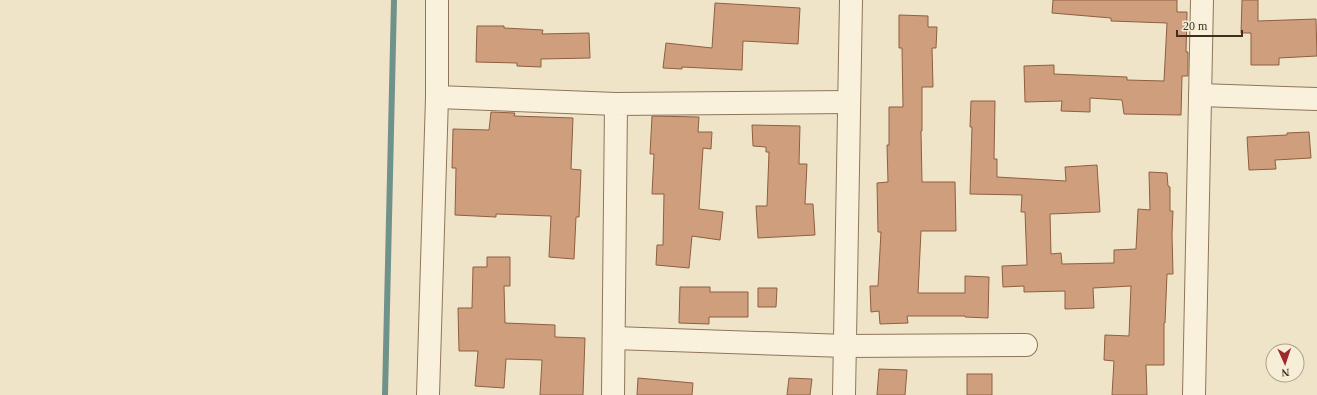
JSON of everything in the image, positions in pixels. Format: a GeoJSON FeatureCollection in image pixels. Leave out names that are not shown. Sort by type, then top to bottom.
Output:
{"type":"FeatureCollection","features":[{"type":"Feature","properties":{"kind":"street"},"geometry":{"type":"LineString","coordinates":[[428,395],[437,97],[437,0]]}},
{"type":"Feature","properties":{"kind":"street"},"geometry":{"type":"LineString","coordinates":[[844,395],[851,0]]}},
{"type":"Feature","properties":{"kind":"street"},"geometry":{"type":"LineString","coordinates":[[1194,395],[1202,0]]}},
{"type":"Feature","properties":{"kind":"street"},"geometry":{"type":"LineString","coordinates":[[1200,95],[1317,99]]}},
{"type":"Feature","properties":{"kind":"street"},"geometry":{"type":"LineString","coordinates":[[437,97],[616,104],[849,102]]}},
{"type":"Feature","properties":{"kind":"street"},"geometry":{"type":"LineString","coordinates":[[613,395],[616,104]]}},
{"type":"Feature","properties":{"kind":"street"},"geometry":{"type":"LineString","coordinates":[[614,338],[845,346],[1026,345]]}},
{"type":"Feature","properties":{"kind":"building"},"geometry":{"type":"Polygon","coordinates":[[[1053,0],[1177,0],[1177,12],[1187,12],[1186,52],[1188,52],[1188,76],[1182,76],[1181,115],[1124,114],[1122,100],[1090,98],[1090,112],[1061,111],[1062,101],[1025,102],[1024,66],[1054,65],[1054,74],[1127,77],[1127,80],[1164,81],[1167,23],[1111,21],[1111,18],[1052,13],[1053,0]]]}},
{"type":"Feature","properties":{"kind":"building"},"geometry":{"type":"Polygon","coordinates":[[[1242,0],[1258,0],[1258,21],[1316,19],[1317,56],[1279,58],[1279,65],[1251,65],[1251,33],[1241,33],[1242,0]]]}},
{"type":"Feature","properties":{"kind":"building"},"geometry":{"type":"Polygon","coordinates":[[[715,3],[800,8],[798,44],[743,41],[742,70],[682,67],[682,69],[663,68],[666,43],[712,48],[715,3]]]}},
{"type":"Feature","properties":{"kind":"building"},"geometry":{"type":"Polygon","coordinates":[[[899,15],[928,16],[928,27],[937,27],[936,48],[932,48],[933,87],[922,87],[922,182],[955,182],[956,231],[921,231],[918,293],[965,293],[965,276],[989,277],[988,318],[965,316],[907,316],[908,323],[880,324],[879,311],[871,312],[870,286],[878,286],[881,232],[878,232],[877,183],[888,182],[887,145],[889,145],[889,107],[903,107],[902,48],[899,48],[899,15]]]}},
{"type":"Feature","properties":{"kind":"building"},"geometry":{"type":"Polygon","coordinates":[[[477,26],[504,26],[504,28],[543,30],[542,34],[589,33],[590,58],[541,59],[541,67],[517,66],[517,63],[476,62],[477,26]]]}},
{"type":"Feature","properties":{"kind":"building"},"geometry":{"type":"Polygon","coordinates":[[[971,101],[995,101],[994,159],[997,159],[997,177],[1066,181],[1065,167],[1097,165],[1100,212],[1050,214],[1051,254],[1061,253],[1062,264],[1114,263],[1114,250],[1136,249],[1138,209],[1150,210],[1149,172],[1167,173],[1168,186],[1170,187],[1170,211],[1173,211],[1173,274],[1167,274],[1164,323],[1164,365],[1146,365],[1147,395],[1112,395],[1114,361],[1104,360],[1105,335],[1129,336],[1131,286],[1093,288],[1094,308],[1065,309],[1065,291],[1024,292],[1024,286],[1003,287],[1002,266],[1027,265],[1025,212],[1021,212],[1022,195],[970,194],[972,127],[970,127],[971,101]]]}},
{"type":"Feature","properties":{"kind":"building"},"geometry":{"type":"Polygon","coordinates":[[[491,112],[515,113],[514,116],[573,118],[571,169],[581,170],[579,217],[576,217],[574,259],[549,257],[551,216],[496,214],[496,217],[455,215],[456,168],[452,168],[453,129],[489,130],[491,112]]]}},
{"type":"Feature","properties":{"kind":"building"},"geometry":{"type":"Polygon","coordinates":[[[652,116],[699,117],[698,132],[712,132],[711,149],[703,148],[699,209],[723,212],[720,240],[692,236],[689,268],[656,265],[657,245],[663,245],[664,194],[652,194],[654,154],[650,154],[652,116]]]}},
{"type":"Feature","properties":{"kind":"building"},"geometry":{"type":"Polygon","coordinates":[[[752,125],[800,126],[799,164],[807,164],[805,204],[813,204],[815,235],[758,238],[756,206],[767,206],[769,152],[766,152],[766,147],[753,146],[752,125]]]}},
{"type":"Feature","properties":{"kind":"building"},"geometry":{"type":"Polygon","coordinates":[[[1309,132],[1311,158],[1275,160],[1276,169],[1249,170],[1247,137],[1287,135],[1287,133],[1309,132]]]}},
{"type":"Feature","properties":{"kind":"building"},"geometry":{"type":"Polygon","coordinates":[[[487,257],[510,257],[510,286],[504,286],[505,323],[555,325],[555,337],[585,338],[583,395],[540,395],[542,360],[506,359],[504,388],[475,386],[478,351],[459,351],[458,308],[472,308],[473,267],[487,267],[487,257]]]}},
{"type":"Feature","properties":{"kind":"building"},"geometry":{"type":"Polygon","coordinates":[[[680,287],[710,287],[710,292],[748,292],[748,317],[709,317],[709,324],[679,323],[680,287]]]}},
{"type":"Feature","properties":{"kind":"building"},"geometry":{"type":"Polygon","coordinates":[[[758,288],[777,288],[776,307],[758,307],[758,288]]]}},
{"type":"Feature","properties":{"kind":"building"},"geometry":{"type":"Polygon","coordinates":[[[879,369],[907,370],[905,395],[877,395],[879,369]]]}},
{"type":"Feature","properties":{"kind":"building"},"geometry":{"type":"Polygon","coordinates":[[[967,374],[992,374],[992,395],[967,395],[967,374]]]}},
{"type":"Feature","properties":{"kind":"building"},"geometry":{"type":"Polygon","coordinates":[[[638,378],[693,383],[692,395],[637,395],[638,378]]]}},
{"type":"Feature","properties":{"kind":"building"},"geometry":{"type":"Polygon","coordinates":[[[789,378],[812,379],[810,395],[787,395],[789,378]]]}},
{"type":"Feature","properties":{"kind":"waterway"},"geometry":{"type":"LineString","coordinates":[[385,395],[394,0]]}}]}
